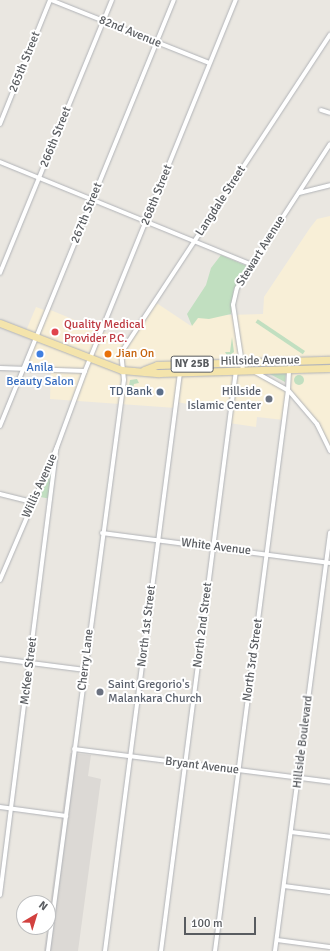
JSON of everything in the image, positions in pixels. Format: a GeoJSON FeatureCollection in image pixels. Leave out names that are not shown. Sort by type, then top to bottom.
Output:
{"type":"FeatureCollection","features":[{"type":"Feature","properties":{"kind":"main road","name":"Hillside Avenue"},"geometry":{"type":"LineString","coordinates":[[0,323],[90,359],[122,370],[180,373],[289,368],[330,368]]}},
{"type":"Feature","properties":{"kind":"main road","name":"Hillside Avenue"},"geometry":{"type":"LineString","coordinates":[[143,370],[157,365],[242,361],[330,360]]}},
{"type":"Feature","properties":{"kind":"street","name":"82nd Avenue"},"geometry":{"type":"LineString","coordinates":[[51,0],[209,63]]}},
{"type":"Feature","properties":{"kind":"street","name":"265th Street"},"geometry":{"type":"LineString","coordinates":[[0,124],[51,0]]}},
{"type":"Feature","properties":{"kind":"street","name":"266th Street"},"geometry":{"type":"LineString","coordinates":[[0,274],[112,0]]}},
{"type":"Feature","properties":{"kind":"street","name":"267th Street"},"geometry":{"type":"LineString","coordinates":[[0,426],[174,0]]}},
{"type":"Feature","properties":{"kind":"street","name":"268th Street"},"geometry":{"type":"LineString","coordinates":[[77,391],[209,63],[236,0]]}},
{"type":"Feature","properties":{"kind":"street","name":"Langdale Street"},"geometry":{"type":"LineString","coordinates":[[122,370],[121,352],[330,35]]}},
{"type":"Feature","properties":{"kind":"street"},"geometry":{"type":"LineString","coordinates":[[321,110],[330,113]]}},
{"type":"Feature","properties":{"kind":"street","name":"Stewart Avenue"},"geometry":{"type":"LineString","coordinates":[[242,370],[242,361],[233,305],[237,288],[250,264],[299,193],[330,144]]}},
{"type":"Feature","properties":{"kind":"street"},"geometry":{"type":"LineString","coordinates":[[0,162],[250,264]]}},
{"type":"Feature","properties":{"kind":"street"},"geometry":{"type":"LineString","coordinates":[[299,193],[330,185]]}},
{"type":"Feature","properties":{"kind":"street"},"geometry":{"type":"LineString","coordinates":[[0,368],[85,371]]}},
{"type":"Feature","properties":{"kind":"street","name":"North 3rd Street"},"geometry":{"type":"LineString","coordinates":[[215,951],[240,770],[288,390],[289,368]]}},
{"type":"Feature","properties":{"kind":"street","name":"Cherry Lane"},"geometry":{"type":"LineString","coordinates":[[48,951],[102,533],[124,380],[122,370]]}},
{"type":"Feature","properties":{"kind":"street"},"geometry":{"type":"LineString","coordinates":[[242,370],[288,390],[317,424],[330,451]]}},
{"type":"Feature","properties":{"kind":"street","name":"North 2nd Street"},"geometry":{"type":"LineString","coordinates":[[161,951],[213,547],[242,370]]}},
{"type":"Feature","properties":{"kind":"street","name":"North 1st Street"},"geometry":{"type":"LineString","coordinates":[[105,951],[180,373]]}},
{"type":"Feature","properties":{"kind":"street","name":"Willis Avenue"},"geometry":{"type":"LineString","coordinates":[[0,580],[32,502],[57,447],[77,391]]}},
{"type":"Feature","properties":{"kind":"street","name":"McKee Street"},"geometry":{"type":"LineString","coordinates":[[0,895],[57,447]]}},
{"type":"Feature","properties":{"kind":"street"},"geometry":{"type":"LineString","coordinates":[[0,494],[32,502]]}},
{"type":"Feature","properties":{"kind":"street","name":"White Avenue"},"geometry":{"type":"LineString","coordinates":[[102,533],[328,563]]}},
{"type":"Feature","properties":{"kind":"street","name":"Hillside Boulevard"},"geometry":{"type":"LineString","coordinates":[[276,951],[328,563],[330,533]]}},
{"type":"Feature","properties":{"kind":"street"},"geometry":{"type":"LineString","coordinates":[[0,659],[84,670]]}},
{"type":"Feature","properties":{"kind":"street","name":"Bryant Avenue"},"geometry":{"type":"LineString","coordinates":[[74,749],[330,782]]}},
{"type":"Feature","properties":{"kind":"street"},"geometry":{"type":"LineString","coordinates":[[0,807],[66,816]]}},
{"type":"Feature","properties":{"kind":"street"},"geometry":{"type":"LineString","coordinates":[[291,832],[330,837]]}},
{"type":"Feature","properties":{"kind":"street"},"geometry":{"type":"LineString","coordinates":[[284,886],[330,892]]}},
{"type":"Feature","properties":{"kind":"street"},"geometry":{"type":"LineString","coordinates":[[277,940],[330,947]]}},
{"type":"Feature","properties":{"kind":"shaded area"},"geometry":{"type":"Polygon","coordinates":[[[330,216],[330,360],[157,365],[144,370],[249,370],[288,389],[289,368],[330,368],[330,451],[317,424],[289,390],[284,420],[257,417],[256,427],[229,423],[231,406],[204,403],[204,407],[177,402],[176,408],[50,399],[51,370],[23,369],[36,337],[25,333],[36,307],[47,311],[48,309],[128,342],[155,302],[191,326],[191,316],[263,314],[264,297],[310,228],[317,219],[330,216]]]}},
{"type":"Feature","properties":{"kind":"shaded area"},"geometry":{"type":"Polygon","coordinates":[[[70,753],[91,755],[88,776],[101,779],[78,951],[44,951],[46,935],[56,935],[56,895],[51,895],[70,753]]]}},
{"type":"Feature","properties":{"kind":"green space"},"geometry":{"type":"Polygon","coordinates":[[[221,255],[247,266],[234,289],[231,314],[209,319],[198,318],[192,326],[187,314],[206,285],[211,268],[221,255]]]}},
{"type":"Feature","properties":{"kind":"green space"},"geometry":{"type":"Polygon","coordinates":[[[258,319],[305,351],[303,354],[256,322],[258,319]]]}},
{"type":"Feature","properties":{"kind":"green space"},"geometry":{"type":"Polygon","coordinates":[[[232,337],[234,352],[228,357],[225,352],[230,352],[232,337]]]}},
{"type":"Feature","properties":{"kind":"green space"},"geometry":{"type":"Polygon","coordinates":[[[286,372],[285,382],[268,373],[286,372]]]}},
{"type":"Feature","properties":{"kind":"green space"},"geometry":{"type":"Polygon","coordinates":[[[299,375],[304,380],[299,385],[294,380],[299,375]]]}},
{"type":"Feature","properties":{"kind":"green space"},"geometry":{"type":"Polygon","coordinates":[[[137,379],[139,383],[134,384],[132,393],[128,392],[130,380],[137,379]]]}},
{"type":"Feature","properties":{"kind":"green space"},"geometry":{"type":"Polygon","coordinates":[[[53,459],[51,499],[35,496],[53,459]]]}},
{"type":"Feature","properties":{"kind":"place","name":"Quality Medical Provider P.C."},"geometry":{"type":"Point","coordinates":[55,332]}},
{"type":"Feature","properties":{"kind":"place","name":"Anila Beauty Salon"},"geometry":{"type":"Point","coordinates":[40,354]}},
{"type":"Feature","properties":{"kind":"place","name":"Jian On"},"geometry":{"type":"Point","coordinates":[108,354]}},
{"type":"Feature","properties":{"kind":"place","name":"TD Bank"},"geometry":{"type":"Point","coordinates":[160,392]}},
{"type":"Feature","properties":{"kind":"place","name":"Hillside Islamic Center"},"geometry":{"type":"Point","coordinates":[269,399]}},
{"type":"Feature","properties":{"kind":"place","name":"Saint Gregorio's Malankara Church"},"geometry":{"type":"Point","coordinates":[100,692]}}]}
